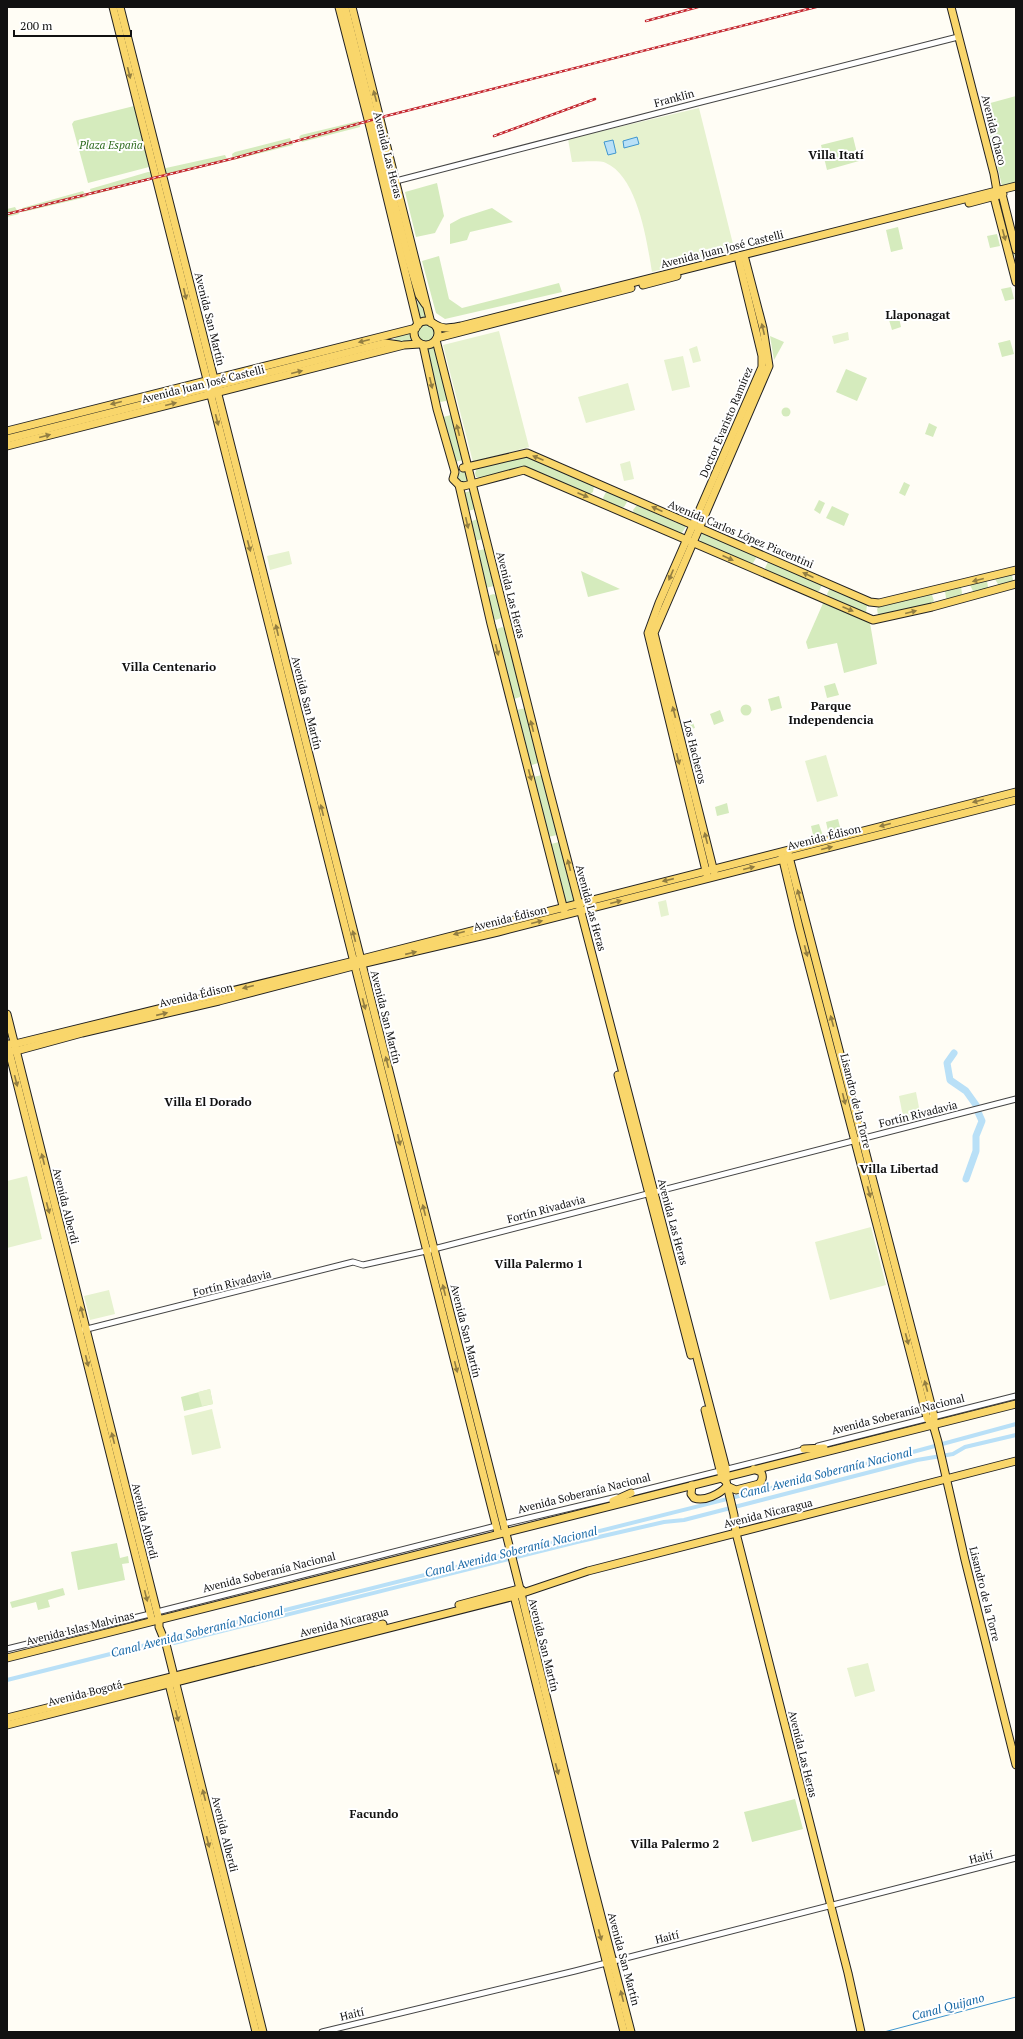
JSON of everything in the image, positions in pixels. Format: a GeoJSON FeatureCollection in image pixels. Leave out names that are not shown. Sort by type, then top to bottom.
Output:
{"type":"FeatureCollection","features":[{"type":"Feature","properties":{"kind":"main road","name":"Avenida San Martín"},"geometry":{"type":"LineString","coordinates":[[113,7],[152,146]]}},
{"type":"Feature","properties":{"kind":"main road","name":"Avenida San Martín"},"geometry":{"type":"LineString","coordinates":[[120,7],[152,146],[357,963],[426,1250],[500,1525]]}},
{"type":"Feature","properties":{"kind":"main road","name":"Avenida Las Heras"},"geometry":{"type":"LineString","coordinates":[[339,7],[415,309],[417,327]]}},
{"type":"Feature","properties":{"kind":"main road","name":"Avenida Las Heras"},"geometry":{"type":"LineString","coordinates":[[345,7],[419,295],[428,307]]}},
{"type":"Feature","properties":{"kind":"main road","name":"Avenida Las Heras"},"geometry":{"type":"LineString","coordinates":[[352,7],[433,324]]}},
{"type":"Feature","properties":{"kind":"main road","name":"Avenida Chaco"},"geometry":{"type":"LineString","coordinates":[[951,7],[998,193],[1016,250]]}},
{"type":"Feature","properties":{"kind":"main road","name":"Avenida Chaco"},"geometry":{"type":"LineString","coordinates":[[956,7],[998,193],[1016,282]]}},
{"type":"Feature","properties":{"kind":"main road","name":"Avenida Juan José Castelli"},"geometry":{"type":"LineString","coordinates":[[437,339],[998,193],[1016,186]]}},
{"type":"Feature","properties":{"kind":"main road","name":"Avenida Juan José Castelli"},"geometry":{"type":"LineString","coordinates":[[998,193],[1016,191]]}},
{"type":"Feature","properties":{"kind":"main road","name":"Avenida Juan José Castelli"},"geometry":{"type":"LineString","coordinates":[[433,324],[440,328],[446,329],[461,326],[741,259]]}},
{"type":"Feature","properties":{"kind":"main road","name":"Doctor Evaristo Ramírez"},"geometry":{"type":"LineString","coordinates":[[651,633],[762,363],[741,259]]}},
{"type":"Feature","properties":{"kind":"main road","name":"Avenida Las Heras"},"geometry":{"type":"LineString","coordinates":[[415,309],[419,295]]}},
{"type":"Feature","properties":{"kind":"main road"},"geometry":{"type":"LineString","coordinates":[[422,344],[432,344],[437,339],[438,331],[433,324],[424,322],[417,327],[415,337],[422,344],[437,410],[455,472],[454,479],[457,484],[498,654],[565,915]]}},
{"type":"Feature","properties":{"kind":"main road","name":"Avenida Juan José Castelli"},"geometry":{"type":"LineString","coordinates":[[7,446],[417,327]]}},
{"type":"Feature","properties":{"kind":"main road","name":"Avenida Juan José Castelli"},"geometry":{"type":"LineString","coordinates":[[7,439],[385,343],[402,332]]}},
{"type":"Feature","properties":{"kind":"main road","name":"Avenida Las Heras"},"geometry":{"type":"LineString","coordinates":[[437,339],[468,475],[725,1479],[734,1515],[736,1533],[861,2032]]}},
{"type":"Feature","properties":{"kind":"main road","name":"Avenida Juan José Castelli"},"geometry":{"type":"LineString","coordinates":[[385,343],[404,345]]}},
{"type":"Feature","properties":{"kind":"main road","name":"Avenida Juan José Castelli"},"geometry":{"type":"LineString","coordinates":[[7,431],[404,345],[422,344]]}},
{"type":"Feature","properties":{"kind":"main road","name":"Avenida Carlos López Piacentini"},"geometry":{"type":"LineString","coordinates":[[457,484],[468,475],[526,453],[870,602],[879,603],[1016,570]]}},
{"type":"Feature","properties":{"kind":"main road","name":"Avenida Carlos López Piacentini"},"geometry":{"type":"LineString","coordinates":[[455,472],[468,475],[524,470],[873,620],[932,607],[1016,584]]}},
{"type":"Feature","properties":{"kind":"main road","name":"Los Hacheros"},"geometry":{"type":"LineString","coordinates":[[651,633],[711,873]]}},
{"type":"Feature","properties":{"kind":"main road","name":"Avenida Édison"},"geometry":{"type":"LineString","coordinates":[[785,855],[1016,792]]}},
{"type":"Feature","properties":{"kind":"main road","name":"Avenida Édison"},"geometry":{"type":"LineString","coordinates":[[10,1047],[219,1001],[578,903],[711,873],[1016,800]]}},
{"type":"Feature","properties":{"kind":"main road","name":"Lisandro de la Torre"},"geometry":{"type":"LineString","coordinates":[[785,855],[862,1138],[932,1422]]}},
{"type":"Feature","properties":{"kind":"main road","name":"Lisandro de la Torre"},"geometry":{"type":"LineString","coordinates":[[785,855],[855,1140],[938,1442],[1016,1765]]}},
{"type":"Feature","properties":{"kind":"main road","name":"Avenida Édison"},"geometry":{"type":"LineString","coordinates":[[357,963],[565,915],[711,873]]}},
{"type":"Feature","properties":{"kind":"main road","name":"Avenida San Martín"},"geometry":{"type":"LineString","coordinates":[[357,963],[434,1248],[500,1525],[509,1548],[513,1564],[518,1592],[610,1961],[624,2032]]}},
{"type":"Feature","properties":{"kind":"main road","name":"Avenida Alberdi"},"geometry":{"type":"LineString","coordinates":[[7,1014],[10,1047],[156,1619],[166,1644],[171,1678],[256,2032]]}},
{"type":"Feature","properties":{"kind":"main road","name":"Avenida Soberanía Nacional"},"geometry":{"type":"LineString","coordinates":[[156,1619],[291,1588],[692,1485],[725,1479],[754,1469],[840,1448],[932,1422],[1016,1404]]}},
{"type":"Feature","properties":{"kind":"main road"},"geometry":{"type":"LineString","coordinates":[[804,1449],[840,1448]]}},
{"type":"Feature","properties":{"kind":"main road","name":"Avenida Nicaragua"},"geometry":{"type":"LineString","coordinates":[[171,1678],[444,1609],[518,1592],[588,1571],[1016,1461]]}},
{"type":"Feature","properties":{"kind":"main road"},"geometry":{"type":"LineString","coordinates":[[692,1485],[691,1494],[697,1499],[719,1494],[725,1479],[736,1490],[759,1484],[762,1481],[761,1472],[754,1469]]}},
{"type":"Feature","properties":{"kind":"main road"},"geometry":{"type":"LineString","coordinates":[[594,1510],[631,1493]]}},
{"type":"Feature","properties":{"kind":"main road","name":"Avenida Islas Malvinas"},"geometry":{"type":"LineString","coordinates":[[7,1658],[156,1619]]}},
{"type":"Feature","properties":{"kind":"main road","name":"Avenida Alberdi"},"geometry":{"type":"LineString","coordinates":[[171,1678],[262,2032]]}},
{"type":"Feature","properties":{"kind":"main road","name":"Avenida Bogotá"},"geometry":{"type":"LineString","coordinates":[[7,1718],[171,1678]]}},
{"type":"Feature","properties":{"kind":"main road","name":"Avenida Bogotá"},"geometry":{"type":"LineString","coordinates":[[7,1725],[171,1678]]}},
{"type":"Feature","properties":{"kind":"main road","name":"Avenida San Martín"},"geometry":{"type":"LineString","coordinates":[[610,1961],[632,2032]]}},
{"type":"Feature","properties":{"kind":"street","name":"Franklin"},"geometry":{"type":"LineString","coordinates":[[396,181],[958,37]]}},
{"type":"Feature","properties":{"kind":"street","name":"Fortín Rivadavia"},"geometry":{"type":"LineString","coordinates":[[83,1330],[353,1262],[363,1265],[426,1250],[1016,1099]]}},
{"type":"Feature","properties":{"kind":"street","name":"Avenida Soberanía Nacional"},"geometry":{"type":"LineString","coordinates":[[156,1619],[500,1525],[631,1493],[725,1479],[804,1449],[932,1422],[1016,1396]]}},
{"type":"Feature","properties":{"kind":"street","name":"Avenida Islas Malvinas"},"geometry":{"type":"LineString","coordinates":[[7,1649],[156,1619]]}},
{"type":"Feature","properties":{"kind":"street","name":"Haití"},"geometry":{"type":"LineString","coordinates":[[322,2032],[830,1906],[1016,1858]]}},
{"type":"Feature","properties":{"kind":"green space"},"geometry":{"type":"Polygon","coordinates":[[[1016,96],[1016,182],[1002,186],[983,105],[1016,96]]]}},
{"type":"Feature","properties":{"kind":"green space","name":"Plaza España"},"geometry":{"type":"Polygon","coordinates":[[[134,106],[149,167],[88,183],[72,124],[74,121],[134,106]]]}},
{"type":"Feature","properties":{"kind":"green space"},"geometry":{"type":"Polygon","coordinates":[[[699,108],[734,248],[652,272],[644,228],[633,196],[626,182],[617,170],[606,163],[595,161],[572,162],[568,139],[699,108]]]}},
{"type":"Feature","properties":{"kind":"green space"},"geometry":{"type":"Polygon","coordinates":[[[359,121],[360,127],[302,142],[299,137],[301,135],[359,121]]]}},
{"type":"Feature","properties":{"kind":"green space"},"geometry":{"type":"Polygon","coordinates":[[[853,137],[859,161],[827,170],[821,145],[853,137]]]}},
{"type":"Feature","properties":{"kind":"green space"},"geometry":{"type":"Polygon","coordinates":[[[290,138],[293,145],[233,160],[232,154],[235,152],[290,138]]]}},
{"type":"Feature","properties":{"kind":"green space"},"geometry":{"type":"Polygon","coordinates":[[[225,155],[228,161],[165,176],[164,171],[166,168],[225,155]]]}},
{"type":"Feature","properties":{"kind":"green space"},"geometry":{"type":"Polygon","coordinates":[[[151,172],[153,179],[92,195],[90,189],[151,172]]]}},
{"type":"Feature","properties":{"kind":"green space"},"geometry":{"type":"Polygon","coordinates":[[[437,183],[444,216],[435,233],[416,237],[405,192],[437,183]]]}},
{"type":"Feature","properties":{"kind":"green space"},"geometry":{"type":"Polygon","coordinates":[[[83,191],[87,197],[23,212],[22,208],[83,191]]]}},
{"type":"Feature","properties":{"kind":"green space"},"geometry":{"type":"Polygon","coordinates":[[[1001,203],[1015,256],[1011,257],[997,204],[1001,203]]]}},
{"type":"Feature","properties":{"kind":"green space"},"geometry":{"type":"Polygon","coordinates":[[[15,207],[19,214],[7,217],[7,209],[15,207]]]}},
{"type":"Feature","properties":{"kind":"green space"},"geometry":{"type":"Polygon","coordinates":[[[492,208],[513,222],[470,232],[467,240],[450,244],[450,224],[461,218],[492,208]]]}},
{"type":"Feature","properties":{"kind":"green space"},"geometry":{"type":"Polygon","coordinates":[[[898,227],[903,249],[891,252],[886,230],[898,227]]]}},
{"type":"Feature","properties":{"kind":"green space"},"geometry":{"type":"Polygon","coordinates":[[[997,234],[1000,246],[990,248],[987,236],[997,234]]]}},
{"type":"Feature","properties":{"kind":"green space"},"geometry":{"type":"Polygon","coordinates":[[[439,256],[449,299],[462,308],[559,283],[562,292],[445,319],[436,313],[422,261],[439,256]]]}},
{"type":"Feature","properties":{"kind":"green space"},"geometry":{"type":"Polygon","coordinates":[[[1011,287],[1014,299],[1005,301],[1001,289],[1011,287]]]}},
{"type":"Feature","properties":{"kind":"green space"},"geometry":{"type":"Polygon","coordinates":[[[418,299],[425,309],[427,318],[420,319],[417,309],[418,299]]]}},
{"type":"Feature","properties":{"kind":"green space"},"geometry":{"type":"Polygon","coordinates":[[[899,318],[901,327],[892,330],[889,320],[899,318]]]}},
{"type":"Feature","properties":{"kind":"green space"},"geometry":{"type":"Polygon","coordinates":[[[426,324],[433,327],[436,334],[433,341],[426,344],[419,341],[416,334],[419,327],[426,324]]]}},
{"type":"Feature","properties":{"kind":"green space"},"geometry":{"type":"Polygon","coordinates":[[[499,331],[529,447],[473,462],[443,345],[499,331]]]}},
{"type":"Feature","properties":{"kind":"green space"},"geometry":{"type":"Polygon","coordinates":[[[848,332],[849,340],[834,344],[832,336],[848,332]]]}},
{"type":"Feature","properties":{"kind":"green space"},"geometry":{"type":"Polygon","coordinates":[[[410,333],[411,341],[402,343],[390,342],[400,335],[410,333]]]}},
{"type":"Feature","properties":{"kind":"green space"},"geometry":{"type":"Polygon","coordinates":[[[770,336],[784,342],[774,360],[770,336]]]}},
{"type":"Feature","properties":{"kind":"green space"},"geometry":{"type":"Polygon","coordinates":[[[1010,340],[1014,354],[1002,357],[998,343],[1010,340]]]}},
{"type":"Feature","properties":{"kind":"green space"},"geometry":{"type":"Polygon","coordinates":[[[435,346],[448,397],[446,401],[440,402],[437,400],[425,349],[435,346]]]}},
{"type":"Feature","properties":{"kind":"green space"},"geometry":{"type":"Polygon","coordinates":[[[697,346],[701,361],[693,363],[689,349],[697,346]]]}},
{"type":"Feature","properties":{"kind":"green space"},"geometry":{"type":"Polygon","coordinates":[[[683,356],[690,387],[672,391],[664,360],[683,356]]]}},
{"type":"Feature","properties":{"kind":"green space"},"geometry":{"type":"Polygon","coordinates":[[[846,369],[867,378],[857,401],[836,392],[846,369]]]}},
{"type":"Feature","properties":{"kind":"green space"},"geometry":{"type":"Polygon","coordinates":[[[628,383],[635,410],[586,423],[578,397],[628,383]]]}},
{"type":"Feature","properties":{"kind":"green space"},"geometry":{"type":"Polygon","coordinates":[[[784,408],[788,408],[790,412],[788,416],[784,416],[782,414],[782,410],[784,408]]]}},
{"type":"Feature","properties":{"kind":"green space"},"geometry":{"type":"Polygon","coordinates":[[[451,415],[463,460],[455,462],[443,417],[451,415]]]}},
{"type":"Feature","properties":{"kind":"green space"},"geometry":{"type":"Polygon","coordinates":[[[929,423],[937,427],[933,437],[925,434],[929,423]]]}},
{"type":"Feature","properties":{"kind":"green space"},"geometry":{"type":"Polygon","coordinates":[[[529,456],[594,486],[593,492],[589,495],[525,468],[482,478],[476,477],[475,473],[477,468],[529,456]]]}},
{"type":"Feature","properties":{"kind":"green space"},"geometry":{"type":"Polygon","coordinates":[[[630,461],[634,479],[624,481],[620,464],[630,461]]]}},
{"type":"Feature","properties":{"kind":"green space"},"geometry":{"type":"Polygon","coordinates":[[[461,472],[465,472],[467,473],[467,481],[461,482],[458,479],[458,475],[461,472]]]}},
{"type":"Feature","properties":{"kind":"green space"},"geometry":{"type":"Polygon","coordinates":[[[904,482],[910,485],[905,496],[899,493],[904,482]]]}},
{"type":"Feature","properties":{"kind":"green space"},"geometry":{"type":"Polygon","coordinates":[[[471,491],[476,509],[467,511],[462,493],[471,491]]]}},
{"type":"Feature","properties":{"kind":"green space"},"geometry":{"type":"Polygon","coordinates":[[[609,491],[624,497],[627,502],[624,507],[621,508],[605,502],[603,498],[606,492],[609,491]]]}},
{"type":"Feature","properties":{"kind":"green space"},"geometry":{"type":"Polygon","coordinates":[[[819,500],[825,503],[820,514],[814,510],[819,500]]]}},
{"type":"Feature","properties":{"kind":"green space"},"geometry":{"type":"Polygon","coordinates":[[[637,505],[677,523],[680,522],[686,527],[681,534],[634,514],[633,510],[637,505]]]}},
{"type":"Feature","properties":{"kind":"green space"},"geometry":{"type":"Polygon","coordinates":[[[832,506],[849,514],[844,526],[826,518],[832,506]]]}},
{"type":"Feature","properties":{"kind":"green space"},"geometry":{"type":"Polygon","coordinates":[[[478,519],[483,539],[474,541],[469,522],[478,519]]]}},
{"type":"Feature","properties":{"kind":"green space"},"geometry":{"type":"Polygon","coordinates":[[[705,532],[754,554],[756,558],[753,563],[749,563],[701,543],[700,539],[702,533],[705,532]]]}},
{"type":"Feature","properties":{"kind":"green space"},"geometry":{"type":"Polygon","coordinates":[[[485,549],[494,586],[485,588],[476,551],[485,549]]]}},
{"type":"Feature","properties":{"kind":"green space"},"geometry":{"type":"Polygon","coordinates":[[[289,551],[292,564],[270,570],[267,556],[289,551]]]}},
{"type":"Feature","properties":{"kind":"green space"},"geometry":{"type":"Polygon","coordinates":[[[770,561],[822,585],[819,591],[815,591],[766,570],[765,568],[770,561]]]}},
{"type":"Feature","properties":{"kind":"green space"},"geometry":{"type":"Polygon","coordinates":[[[581,571],[620,589],[588,597],[581,571]]]}},
{"type":"Feature","properties":{"kind":"green space"},"geometry":{"type":"Polygon","coordinates":[[[1009,573],[1012,575],[1012,583],[999,586],[995,579],[998,576],[1009,573]]]}},
{"type":"Feature","properties":{"kind":"green space"},"geometry":{"type":"Polygon","coordinates":[[[984,580],[987,581],[987,590],[974,593],[970,585],[973,582],[984,580]]]}},
{"type":"Feature","properties":{"kind":"green space"},"geometry":{"type":"Polygon","coordinates":[[[958,586],[961,587],[961,596],[948,599],[946,598],[945,591],[947,589],[958,586]]]}},
{"type":"Feature","properties":{"kind":"green space"},"geometry":{"type":"Polygon","coordinates":[[[830,588],[865,603],[867,605],[866,613],[829,598],[827,594],[830,588]]]}},
{"type":"Feature","properties":{"kind":"green space"},"geometry":{"type":"Polygon","coordinates":[[[494,594],[497,596],[502,615],[501,618],[496,620],[493,618],[488,598],[490,595],[494,594]]]}},
{"type":"Feature","properties":{"kind":"green space"},"geometry":{"type":"Polygon","coordinates":[[[929,594],[932,595],[934,601],[932,603],[881,616],[878,615],[877,609],[880,605],[929,594]]]}},
{"type":"Feature","properties":{"kind":"green space"},"geometry":{"type":"Polygon","coordinates":[[[824,601],[870,623],[877,664],[844,673],[837,643],[808,649],[806,642],[824,601]]]}},
{"type":"Feature","properties":{"kind":"green space"},"geometry":{"type":"Polygon","coordinates":[[[502,627],[506,629],[522,693],[520,697],[514,699],[511,696],[495,633],[497,629],[502,627]]]}},
{"type":"Feature","properties":{"kind":"green space"},"geometry":{"type":"Polygon","coordinates":[[[835,683],[839,695],[827,698],[824,686],[835,683]]]}},
{"type":"Feature","properties":{"kind":"green space"},"geometry":{"type":"Polygon","coordinates":[[[779,696],[782,708],[771,711],[768,699],[779,696]]]}},
{"type":"Feature","properties":{"kind":"green space"},"geometry":{"type":"Polygon","coordinates":[[[744,705],[748,705],[750,706],[750,714],[744,715],[741,712],[741,708],[744,705]]]}},
{"type":"Feature","properties":{"kind":"green space"},"geometry":{"type":"Polygon","coordinates":[[[526,708],[539,759],[538,763],[532,765],[530,763],[516,710],[526,708]]]}},
{"type":"Feature","properties":{"kind":"green space"},"geometry":{"type":"Polygon","coordinates":[[[720,710],[724,721],[714,725],[710,714],[720,710]]]}},
{"type":"Feature","properties":{"kind":"green space"},"geometry":{"type":"Polygon","coordinates":[[[692,720],[695,728],[683,731],[681,723],[692,720]]]}},
{"type":"Feature","properties":{"kind":"green space"},"geometry":{"type":"Polygon","coordinates":[[[826,755],[838,796],[817,802],[805,761],[826,755]]]}},
{"type":"Feature","properties":{"kind":"green space"},"geometry":{"type":"Polygon","coordinates":[[[542,775],[557,835],[548,837],[533,777],[542,775]]]}},
{"type":"Feature","properties":{"kind":"green space"},"geometry":{"type":"Polygon","coordinates":[[[727,803],[729,813],[717,816],[715,807],[727,803]]]}},
{"type":"Feature","properties":{"kind":"green space"},"geometry":{"type":"Polygon","coordinates":[[[838,819],[841,831],[829,835],[826,822],[838,819]]]}},
{"type":"Feature","properties":{"kind":"green space"},"geometry":{"type":"Polygon","coordinates":[[[819,824],[823,836],[814,839],[811,826],[819,824]]]}},
{"type":"Feature","properties":{"kind":"green space"},"geometry":{"type":"Polygon","coordinates":[[[559,842],[574,902],[566,905],[551,844],[559,842]]]}},
{"type":"Feature","properties":{"kind":"green space"},"geometry":{"type":"Polygon","coordinates":[[[666,900],[669,915],[661,917],[658,902],[666,900]]]}},
{"type":"Feature","properties":{"kind":"green space"},"geometry":{"type":"Polygon","coordinates":[[[916,1092],[921,1118],[904,1122],[899,1096],[916,1092]]]}},
{"type":"Feature","properties":{"kind":"green space"},"geometry":{"type":"Polygon","coordinates":[[[27,1176],[42,1239],[7,1248],[7,1181],[27,1176]]]}},
{"type":"Feature","properties":{"kind":"green space"},"geometry":{"type":"Polygon","coordinates":[[[871,1227],[886,1285],[830,1300],[815,1242],[871,1227]]]}},
{"type":"Feature","properties":{"kind":"green space"},"geometry":{"type":"Polygon","coordinates":[[[109,1290],[115,1314],[90,1320],[84,1296],[109,1290]]]}},
{"type":"Feature","properties":{"kind":"green space"},"geometry":{"type":"Polygon","coordinates":[[[210,1389],[213,1404],[184,1411],[181,1397],[210,1389]]]}},
{"type":"Feature","properties":{"kind":"green space"},"geometry":{"type":"Polygon","coordinates":[[[210,1389],[213,1404],[202,1406],[198,1392],[210,1389]]]}},
{"type":"Feature","properties":{"kind":"green space"},"geometry":{"type":"Polygon","coordinates":[[[212,1409],[221,1448],[192,1455],[184,1416],[212,1409]]]}},
{"type":"Feature","properties":{"kind":"green space"},"geometry":{"type":"Polygon","coordinates":[[[117,1543],[120,1558],[128,1556],[129,1563],[122,1564],[125,1580],[78,1590],[71,1552],[117,1543]]]}},
{"type":"Feature","properties":{"kind":"green space"},"geometry":{"type":"Polygon","coordinates":[[[63,1588],[65,1595],[48,1600],[50,1607],[38,1610],[36,1602],[12,1608],[10,1602],[63,1588]]]}},
{"type":"Feature","properties":{"kind":"green space"},"geometry":{"type":"Polygon","coordinates":[[[868,1663],[875,1691],[855,1697],[847,1668],[868,1663]]]}},
{"type":"Feature","properties":{"kind":"green space"},"geometry":{"type":"Polygon","coordinates":[[[795,1799],[803,1829],[752,1842],[744,1812],[795,1799]]]}},
{"type":"Feature","properties":{"kind":"water"},"geometry":{"type":"Polygon","coordinates":[[[637,137],[639,144],[624,148],[623,141],[637,137]]]}},
{"type":"Feature","properties":{"kind":"water"},"geometry":{"type":"Polygon","coordinates":[[[613,140],[616,153],[608,155],[604,142],[613,140]]]}},
{"type":"Feature","properties":{"kind":"waterway"},"geometry":{"type":"LineString","coordinates":[[954,1053],[947,1063],[950,1080],[966,1091],[976,1105]]}},
{"type":"Feature","properties":{"kind":"waterway"},"geometry":{"type":"LineString","coordinates":[[966,1179],[976,1151],[976,1136],[982,1121],[978,1112]]}},
{"type":"Feature","properties":{"kind":"waterway","name":"Canal Avenida Soberanía Nacional"},"geometry":{"type":"LineString","coordinates":[[7,1680],[898,1456],[1016,1424]]}},
{"type":"Feature","properties":{"kind":"waterway"},"geometry":{"type":"LineString","coordinates":[[169,1639],[174,1643],[577,1542],[664,1522],[684,1520],[917,1460],[953,1454],[965,1447],[1016,1435]]}},
{"type":"Feature","properties":{"kind":"waterway","name":"Canal Quijano"},"geometry":{"type":"LineString","coordinates":[[884,2032],[1016,1997]]}},
{"type":"Feature","properties":{"kind":"railway"},"geometry":{"type":"LineString","coordinates":[[646,21],[698,7]]}},
{"type":"Feature","properties":{"kind":"railway"},"geometry":{"type":"LineString","coordinates":[[7,214],[235,158],[386,116],[816,7]]}},
{"type":"Feature","properties":{"kind":"railway"},"geometry":{"type":"LineString","coordinates":[[494,136],[595,99]]}},
{"type":"Feature","properties":{"kind":"district","name":"Villa Itatí"},"geometry":{"type":"Point","coordinates":[836,155]}},
{"type":"Feature","properties":{"kind":"district","name":"Llaponagat"},"geometry":{"type":"Point","coordinates":[918,315]}},
{"type":"Feature","properties":{"kind":"district","name":"Villa Centenario"},"geometry":{"type":"Point","coordinates":[169,667]}},
{"type":"Feature","properties":{"kind":"district","name":"Parque Independencia"},"geometry":{"type":"Point","coordinates":[831,713]}},
{"type":"Feature","properties":{"kind":"district","name":"Villa El Dorado"},"geometry":{"type":"Point","coordinates":[208,1102]}},
{"type":"Feature","properties":{"kind":"district","name":"Villa Libertad"},"geometry":{"type":"Point","coordinates":[899,1169]}},
{"type":"Feature","properties":{"kind":"district","name":"Villa Palermo 1"},"geometry":{"type":"Point","coordinates":[539,1264]}},
{"type":"Feature","properties":{"kind":"district","name":"Facundo"},"geometry":{"type":"Point","coordinates":[374,1814]}},
{"type":"Feature","properties":{"kind":"district","name":"Villa Palermo 2"},"geometry":{"type":"Point","coordinates":[675,1844]}}]}
